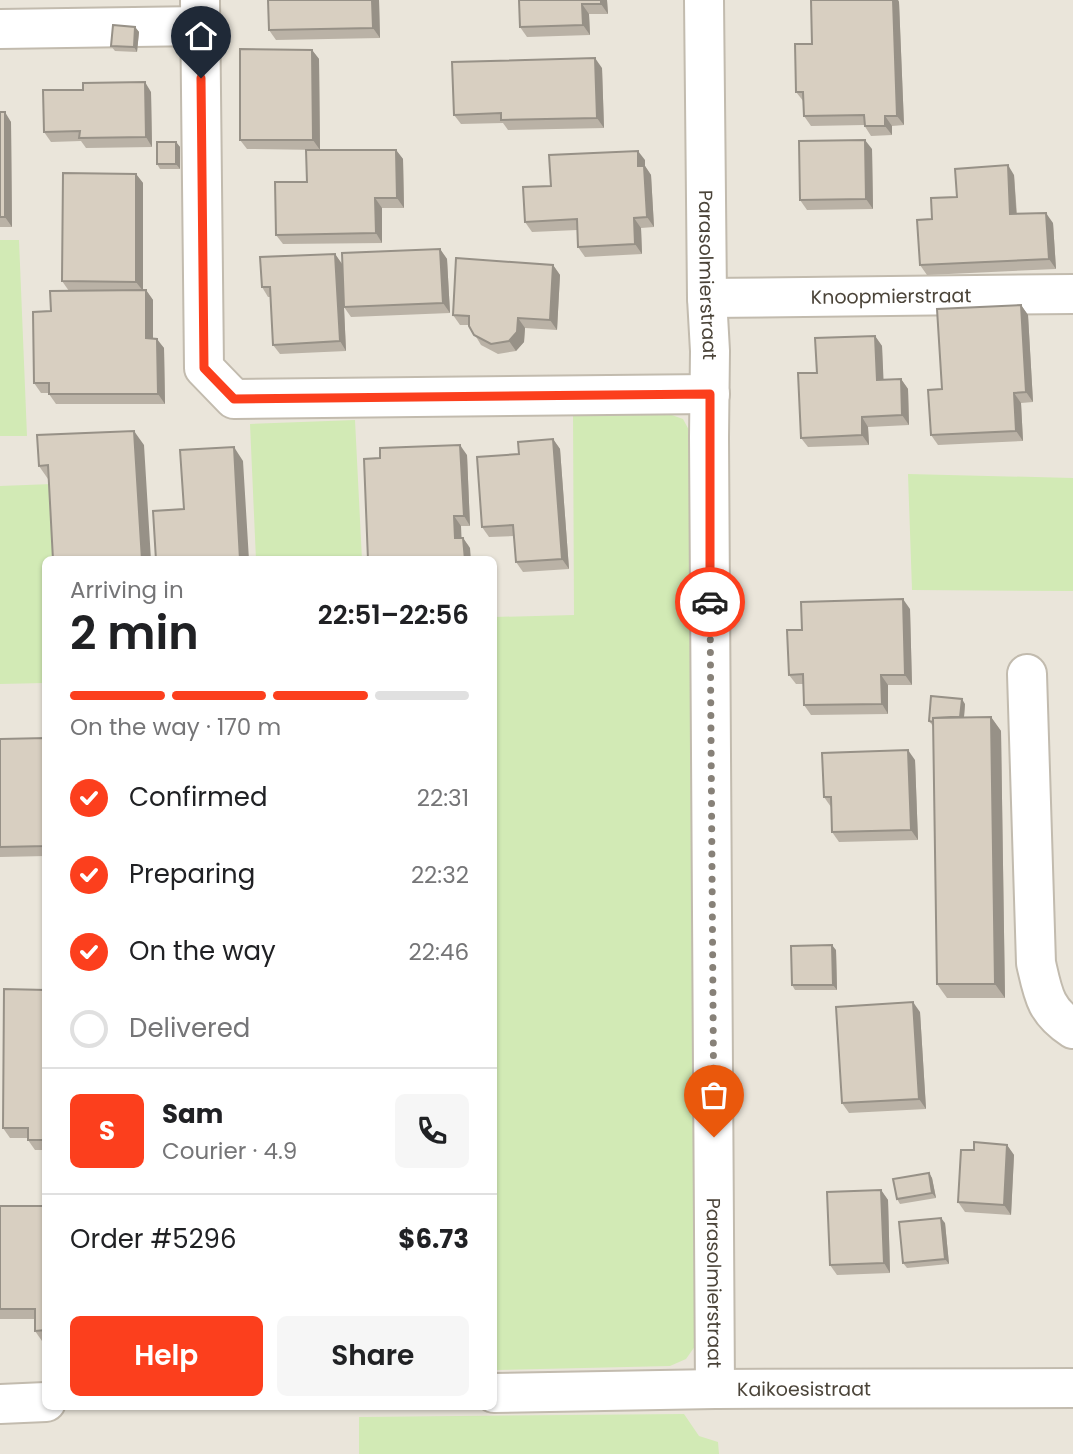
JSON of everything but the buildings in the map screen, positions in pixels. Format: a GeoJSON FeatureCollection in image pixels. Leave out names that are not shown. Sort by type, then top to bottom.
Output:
{"type":"FeatureCollection","features":[{"type":"Feature","properties":{"kind":"street","name":"Parasolmierstraat"},"geometry":{"type":"LineString","coordinates":[[704,0],[707,299],[710,351],[715,1388]]}},
{"type":"Feature","properties":{"kind":"street"},"geometry":{"type":"LineString","coordinates":[[0,29],[201,13],[204,368],[234,399],[710,394]]}},
{"type":"Feature","properties":{"kind":"street","name":"Knoopmierstraat"},"geometry":{"type":"LineString","coordinates":[[707,299],[1073,294]]}},
{"type":"Feature","properties":{"kind":"street"},"geometry":{"type":"LineString","coordinates":[[1027,674],[1036,963],[1045,1000],[1061,1021],[1073,1029]]}},
{"type":"Feature","properties":{"kind":"street","name":"Kaikoesistraat"},"geometry":{"type":"LineString","coordinates":[[497,1393],[715,1388],[1073,1388]]}},
{"type":"Feature","properties":{"kind":"street"},"geometry":{"type":"LineString","coordinates":[[0,1404],[42,1402]]}},
{"type":"Feature","properties":{"kind":"shaded area"},"geometry":{"type":"Polygon","coordinates":[[[0,0],[1073,0],[1073,1454],[0,1454],[0,0]]]}},
{"type":"Feature","properties":{"kind":"green space"},"geometry":{"type":"Polygon","coordinates":[[[0,240],[19,240],[27,436],[0,436],[0,240]]]}},
{"type":"Feature","properties":{"kind":"green space"},"geometry":{"type":"Polygon","coordinates":[[[573,412],[669,414],[683,419],[690,432],[698,1342],[686,1359],[670,1366],[497,1370],[497,617],[574,615],[573,412]]]}},
{"type":"Feature","properties":{"kind":"green space"},"geometry":{"type":"Polygon","coordinates":[[[355,420],[362,556],[256,556],[250,424],[355,420]]]}},
{"type":"Feature","properties":{"kind":"green space"},"geometry":{"type":"Polygon","coordinates":[[[908,474],[1073,478],[1073,591],[912,590],[908,474]]]}},
{"type":"Feature","properties":{"kind":"green space"},"geometry":{"type":"Polygon","coordinates":[[[52,484],[54,556],[42,556],[42,683],[0,684],[0,486],[52,484]]]}},
{"type":"Feature","properties":{"kind":"green space"},"geometry":{"type":"Polygon","coordinates":[[[684,1414],[699,1436],[718,1442],[719,1454],[359,1454],[359,1417],[684,1414]]]}},
{"type":"Feature","properties":{"kind":"way so far"},"geometry":{"type":"LineString","coordinates":[[710,602],[714,1137]]}},
{"type":"Feature","properties":{"kind":"route"},"geometry":{"type":"LineString","coordinates":[[201,78],[204,368],[234,399],[710,394],[710,602]]}}]}
